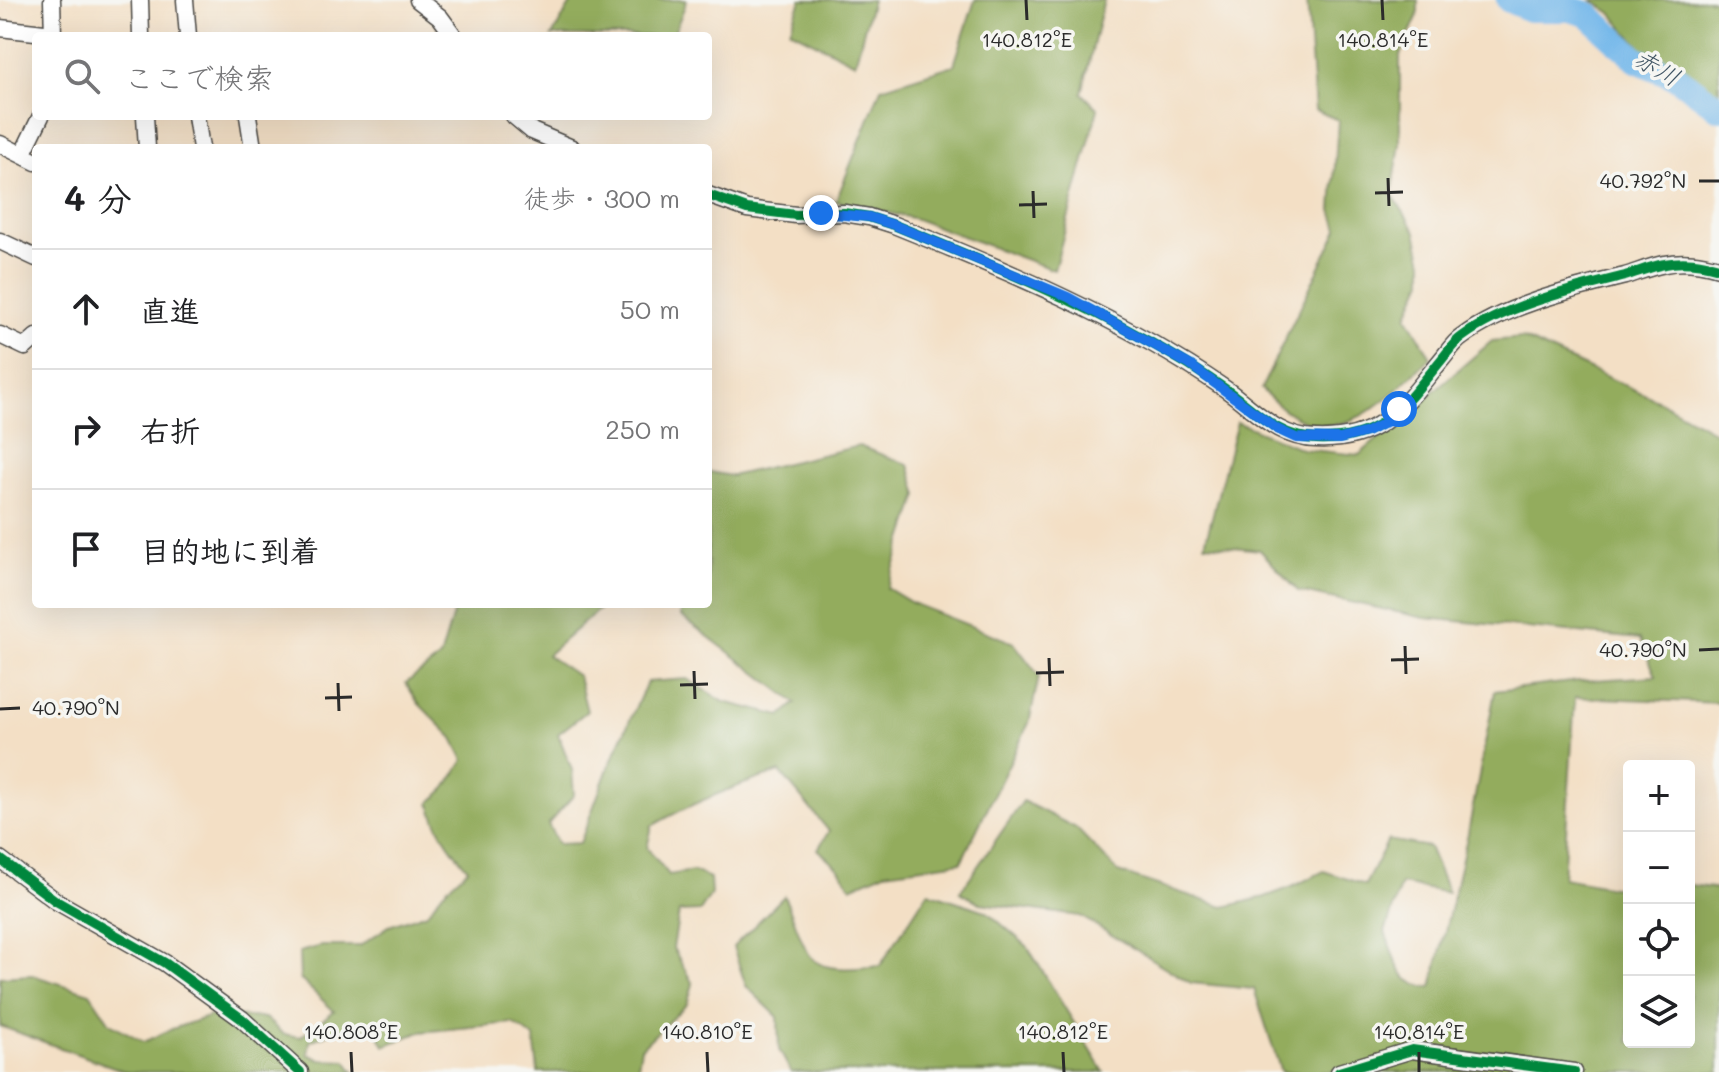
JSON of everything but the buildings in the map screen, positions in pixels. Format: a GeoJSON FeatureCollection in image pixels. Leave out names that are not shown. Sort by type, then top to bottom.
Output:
{"type":"FeatureCollection","features":[{"type":"Feature","properties":{"kind":"street"},"geometry":{"type":"LineString","coordinates":[[52,0],[53,32]]}},
{"type":"Feature","properties":{"kind":"street"},"geometry":{"type":"LineString","coordinates":[[140,0],[141,32]]}},
{"type":"Feature","properties":{"kind":"street"},"geometry":{"type":"LineString","coordinates":[[185,0],[188,32]]}},
{"type":"Feature","properties":{"kind":"street"},"geometry":{"type":"LineString","coordinates":[[418,0],[440,17],[451,32]]}},
{"type":"Feature","properties":{"kind":"street"},"geometry":{"type":"LineString","coordinates":[[0,28],[32,32]]}},
{"type":"Feature","properties":{"kind":"street"},"geometry":{"type":"LineString","coordinates":[[33,144],[40,120]]}},
{"type":"Feature","properties":{"kind":"street"},"geometry":{"type":"LineString","coordinates":[[145,120],[147,144]]}},
{"type":"Feature","properties":{"kind":"street"},"geometry":{"type":"LineString","coordinates":[[197,120],[200,144]]}},
{"type":"Feature","properties":{"kind":"street"},"geometry":{"type":"LineString","coordinates":[[249,120],[252,144]]}},
{"type":"Feature","properties":{"kind":"street"},"geometry":{"type":"LineString","coordinates":[[519,120],[532,131],[563,144]]}},
{"type":"Feature","properties":{"kind":"street"},"geometry":{"type":"LineString","coordinates":[[0,144],[29,158]]}},
{"type":"Feature","properties":{"kind":"street"},"geometry":{"type":"LineString","coordinates":[[712,196],[747,209],[796,215],[844,213],[869,217],[907,230],[1068,297],[1190,365],[1277,429],[1296,438],[1340,439],[1367,432],[1388,421],[1458,339],[1483,323],[1570,289],[1666,264],[1696,262],[1719,268]]}},
{"type":"Feature","properties":{"kind":"street"},"geometry":{"type":"LineString","coordinates":[[0,241],[32,256]]}},
{"type":"Feature","properties":{"kind":"street"},"geometry":{"type":"LineString","coordinates":[[0,335],[25,347],[32,341]]}},
{"type":"Feature","properties":{"kind":"street"},"geometry":{"type":"LineString","coordinates":[[0,859],[56,901],[165,963],[242,1019],[300,1072]]}},
{"type":"Feature","properties":{"kind":"street"},"geometry":{"type":"LineString","coordinates":[[1339,1072],[1412,1050],[1574,1072]]}},
{"type":"Feature","properties":{"kind":"green space"},"geometry":{"type":"Polygon","coordinates":[[[573,0],[687,0],[675,32],[554,32],[573,0]]]}},
{"type":"Feature","properties":{"kind":"green space"},"geometry":{"type":"Polygon","coordinates":[[[801,0],[872,0],[855,63],[790,30],[801,0]]]}},
{"type":"Feature","properties":{"kind":"green space"},"geometry":{"type":"Polygon","coordinates":[[[975,0],[1104,0],[1082,93],[1098,109],[1054,270],[916,219],[836,201],[881,88],[954,65],[975,0]]]}},
{"type":"Feature","properties":{"kind":"green space"},"geometry":{"type":"Polygon","coordinates":[[[1307,0],[1418,0],[1418,15],[1400,55],[1400,144],[1392,194],[1416,232],[1423,262],[1423,280],[1407,316],[1431,357],[1401,386],[1367,412],[1349,421],[1329,425],[1310,423],[1289,413],[1261,389],[1338,229],[1332,210],[1338,120],[1315,110],[1307,0]]]}},
{"type":"Feature","properties":{"kind":"green space"},"geometry":{"type":"Polygon","coordinates":[[[1592,0],[1719,0],[1719,97],[1653,62],[1611,13],[1592,0]]]}},
{"type":"Feature","properties":{"kind":"green space"},"geometry":{"type":"Polygon","coordinates":[[[1522,338],[1659,401],[1719,434],[1719,703],[1575,697],[1563,878],[1623,887],[1623,1048],[1695,1048],[1695,886],[1719,889],[1719,1072],[1281,1072],[1254,989],[1191,983],[1080,916],[980,903],[960,892],[1023,801],[1076,828],[1118,872],[1224,907],[1265,897],[1324,871],[1365,885],[1388,840],[1429,847],[1448,893],[1401,884],[1385,932],[1395,961],[1405,977],[1411,982],[1432,987],[1468,833],[1495,691],[1656,676],[1640,639],[1425,618],[1298,591],[1260,550],[1205,544],[1237,422],[1302,449],[1359,455],[1492,341],[1522,338]]]}},
{"type":"Feature","properties":{"kind":"green space"},"geometry":{"type":"Polygon","coordinates":[[[859,446],[909,465],[918,495],[887,588],[912,603],[1014,643],[1039,676],[1029,723],[961,862],[885,872],[851,887],[839,869],[818,849],[829,831],[780,772],[714,795],[652,826],[647,848],[669,875],[693,871],[710,878],[711,894],[700,911],[679,912],[673,948],[693,984],[687,1004],[641,1048],[637,1072],[538,1072],[534,1037],[512,1023],[420,1032],[384,1046],[375,1028],[339,1030],[310,1041],[308,1054],[321,1060],[346,1061],[354,1072],[127,1072],[0,1026],[0,977],[32,975],[90,993],[110,1023],[144,1042],[213,1015],[265,1018],[283,1034],[300,1037],[334,1011],[300,979],[299,952],[322,946],[360,946],[389,926],[427,913],[443,892],[468,869],[445,838],[430,803],[446,788],[464,760],[453,738],[418,703],[406,683],[440,658],[455,608],[600,608],[547,655],[578,676],[587,711],[558,734],[572,770],[574,795],[548,824],[558,844],[580,843],[607,771],[647,682],[687,679],[724,702],[781,716],[796,703],[681,616],[681,608],[712,608],[712,472],[731,476],[859,446]]]}},
{"type":"Feature","properties":{"kind":"green space"},"geometry":{"type":"Polygon","coordinates":[[[928,892],[986,911],[1027,946],[1104,1072],[791,1072],[779,1050],[778,1017],[746,986],[733,947],[784,896],[812,958],[822,965],[835,968],[880,966],[928,892]]]}},
{"type":"Feature","properties":{"kind":"waterway","name":"赤川"},"geometry":{"type":"LineString","coordinates":[[1509,0],[1529,9],[1570,9],[1587,14],[1637,60],[1676,77],[1719,108]]}},
{"type":"Feature","properties":{"kind":"cycle path"},"geometry":{"type":"LineString","coordinates":[[712,196],[747,209],[796,215],[844,213],[894,225],[1022,278],[1105,318],[1185,363],[1277,428],[1289,434],[1316,439],[1339,438],[1375,427],[1403,405],[1456,342],[1479,326],[1519,307],[1660,265],[1686,262],[1719,268]]}},
{"type":"Feature","properties":{"kind":"cycle path"},"geometry":{"type":"LineString","coordinates":[[0,859],[56,901],[165,963],[242,1019],[300,1072]]}},
{"type":"Feature","properties":{"kind":"cycle path"},"geometry":{"type":"LineString","coordinates":[[1339,1072],[1412,1050],[1574,1072]]}},
{"type":"Feature","properties":{"kind":"route"},"geometry":{"type":"LineString","coordinates":[[821,213],[869,217],[894,225],[1068,297],[1190,365],[1229,391],[1261,418],[1296,438],[1340,439],[1367,432],[1388,421],[1399,409]]}}]}
